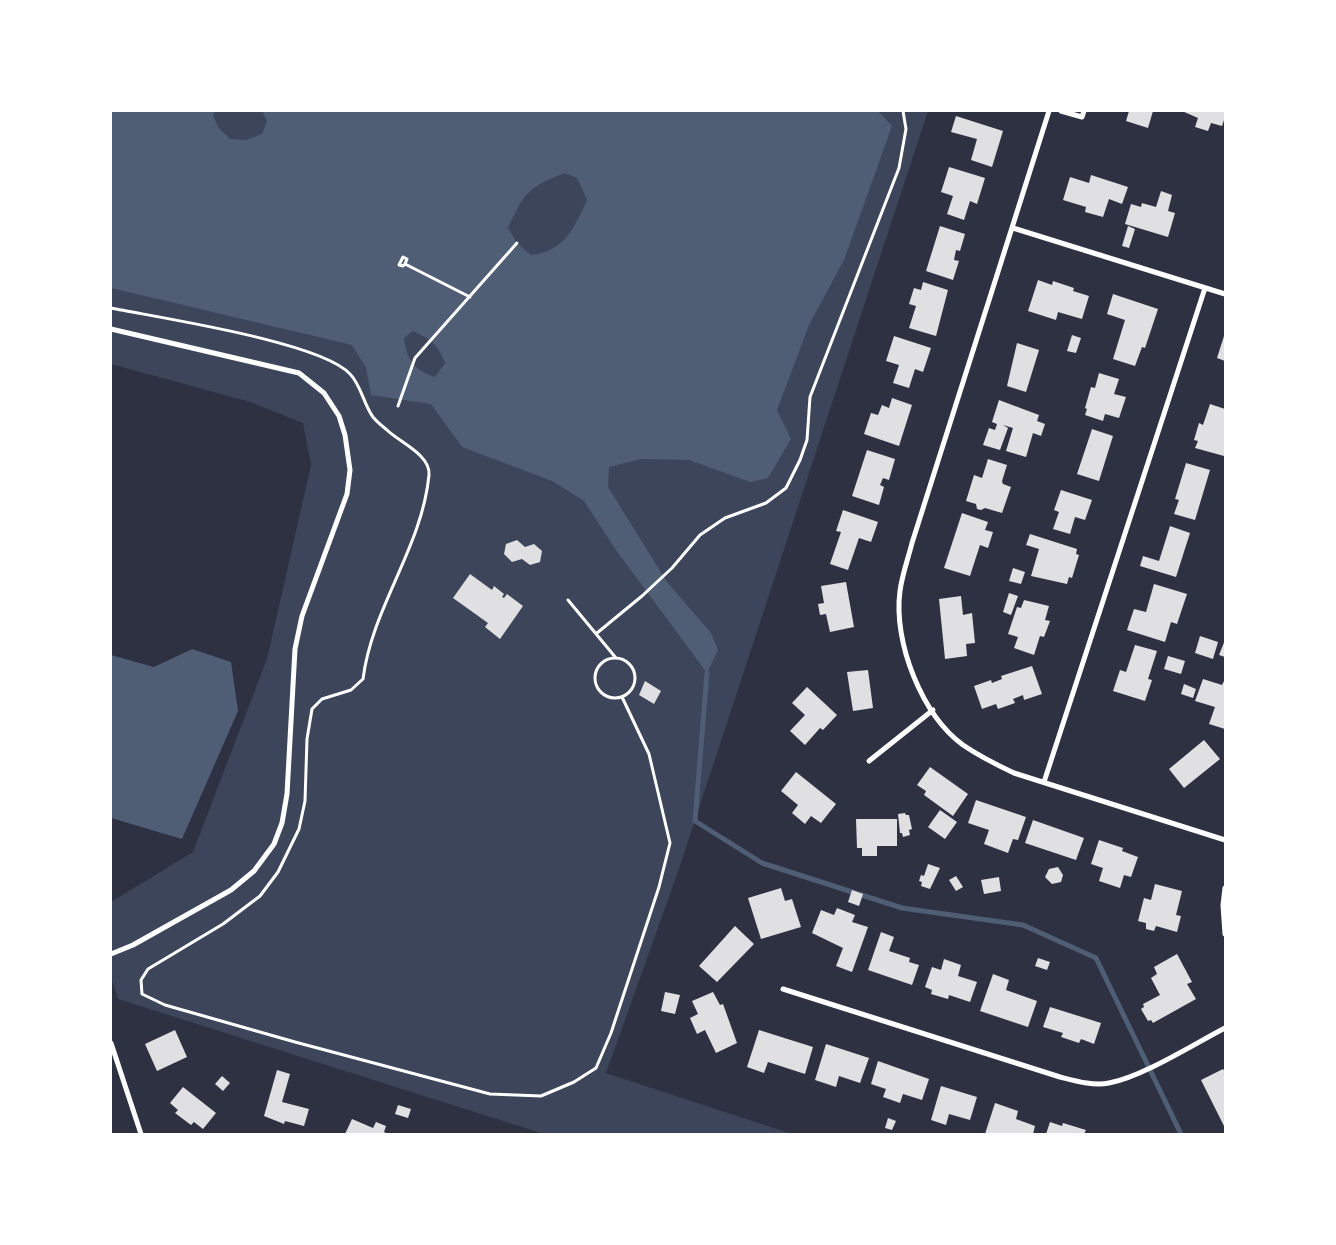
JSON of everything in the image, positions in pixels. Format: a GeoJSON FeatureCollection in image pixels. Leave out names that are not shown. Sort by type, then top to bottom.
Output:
{"type":"FeatureCollection","features":[{"type":"Feature","properties":{"kind":"street"},"geometry":{"type":"LineString","coordinates":[[1049,111],[912,543],[900,591],[901,636],[907,663],[919,689],[933,710],[951,734],[963,745],[1014,773],[1225,840]]}},
{"type":"Feature","properties":{"kind":"street"},"geometry":{"type":"LineString","coordinates":[[1061,111],[1082,117],[1084,111]]}},
{"type":"Feature","properties":{"kind":"street"},"geometry":{"type":"LineString","coordinates":[[1013,228],[1225,294]]}},
{"type":"Feature","properties":{"kind":"street"},"geometry":{"type":"LineString","coordinates":[[1044,782],[1205,288]]}},
{"type":"Feature","properties":{"kind":"street"},"geometry":{"type":"LineString","coordinates":[[111,329],[298,373],[324,393],[338,416],[345,435],[350,470],[347,494],[302,616],[295,649],[287,794],[282,823],[274,844],[254,871],[230,890],[133,945],[111,954]]}},
{"type":"Feature","properties":{"kind":"street"},"geometry":{"type":"LineString","coordinates":[[869,761],[933,710]]}},
{"type":"Feature","properties":{"kind":"street"},"geometry":{"type":"LineString","coordinates":[[1225,888],[1223,905],[1225,934]]}},
{"type":"Feature","properties":{"kind":"street"},"geometry":{"type":"LineString","coordinates":[[783,989],[1060,1077],[1089,1084],[1109,1083],[1132,1076],[1225,1028]]}},
{"type":"Feature","properties":{"kind":"street"},"geometry":{"type":"LineString","coordinates":[[111,1043],[141,1134]]}},
{"type":"Feature","properties":{"kind":"path"},"geometry":{"type":"LineString","coordinates":[[597,633],[642,596],[672,568],[700,536],[725,518],[766,503],[786,488],[800,460],[807,440],[810,397],[899,168],[906,129],[903,111]]}},
{"type":"Feature","properties":{"kind":"path"},"geometry":{"type":"LineString","coordinates":[[398,406],[416,358],[517,243]]}},
{"type":"Feature","properties":{"kind":"path"},"geometry":{"type":"LineString","coordinates":[[405,264],[470,297]]}},
{"type":"Feature","properties":{"kind":"path"},"geometry":{"type":"LineString","coordinates":[[111,308],[274,342],[329,359],[351,374],[373,417],[396,439],[426,461],[429,473],[417,530],[388,596],[366,654],[363,679],[351,690],[322,699],[312,709],[307,739],[305,801],[299,828],[278,872],[260,896],[223,924],[148,969],[141,980],[142,994],[165,1005],[490,1094],[541,1096],[574,1082],[596,1068],[611,1033],[659,887],[670,843],[649,754],[622,697]]}},
{"type":"Feature","properties":{"kind":"path"},"geometry":{"type":"LineString","coordinates":[[568,600],[617,659]]}},
{"type":"Feature","properties":{"kind":"path"},"geometry":{"type":"LineString","coordinates":[[611,658],[622,659],[631,666],[635,677],[633,688],[622,697],[613,699],[602,695],[596,685],[595,674],[601,664],[611,658]]}},
{"type":"Feature","properties":{"kind":"shaded area"},"geometry":{"type":"Polygon","coordinates":[[[111,111],[928,111],[679,869],[606,1073],[792,1134],[544,1134],[118,999],[111,977],[111,902],[193,852],[267,659],[311,465],[303,423],[250,402],[111,364],[111,111]]]}},
{"type":"Feature","properties":{"kind":"shaded area"},"geometry":{"type":"Polygon","coordinates":[[[111,111],[215,111],[213,115],[218,127],[230,139],[246,140],[262,134],[267,121],[262,111],[878,111],[892,126],[844,260],[809,325],[777,410],[791,439],[768,478],[750,482],[689,460],[642,459],[609,467],[608,487],[667,582],[711,633],[718,650],[707,673],[616,550],[584,501],[552,481],[462,447],[431,404],[371,395],[366,368],[352,345],[111,288],[111,111]],[[565,173],[535,187],[523,199],[508,228],[517,243],[531,255],[552,249],[567,237],[578,220],[587,200],[577,178],[565,173]],[[413,331],[404,338],[407,352],[417,367],[435,377],[445,363],[433,343],[413,331]]]}},
{"type":"Feature","properties":{"kind":"shaded area"},"geometry":{"type":"Polygon","coordinates":[[[192,649],[231,662],[238,711],[182,839],[111,818],[111,655],[154,667],[192,649]]]}},
{"type":"Feature","properties":{"kind":"building"},"geometry":{"type":"Polygon","coordinates":[[[1129,111],[1153,111],[1148,128],[1126,121],[1129,111]]]}},
{"type":"Feature","properties":{"kind":"building"},"geometry":{"type":"Polygon","coordinates":[[[1182,111],[1225,111],[1225,117],[1222,126],[1211,123],[1208,131],[1195,127],[1198,118],[1182,111]]]}},
{"type":"Feature","properties":{"kind":"building"},"geometry":{"type":"Polygon","coordinates":[[[956,116],[1003,131],[992,167],[971,160],[977,139],[951,132],[956,116]]]}},
{"type":"Feature","properties":{"kind":"building"},"geometry":{"type":"Polygon","coordinates":[[[949,167],[985,178],[977,204],[970,201],[964,220],[947,214],[953,196],[941,192],[949,167]]]}},
{"type":"Feature","properties":{"kind":"building"},"geometry":{"type":"Polygon","coordinates":[[[1091,175],[1128,187],[1122,204],[1109,199],[1103,217],[1085,212],[1086,207],[1063,200],[1070,177],[1089,183],[1091,175]]]}},
{"type":"Feature","properties":{"kind":"building"},"geometry":{"type":"Polygon","coordinates":[[[1161,191],[1172,195],[1168,211],[1175,213],[1168,237],[1125,224],[1131,204],[1141,207],[1142,203],[1156,207],[1161,191]]]}},
{"type":"Feature","properties":{"kind":"building"},"geometry":{"type":"Polygon","coordinates":[[[940,226],[965,234],[960,251],[956,250],[954,260],[959,261],[953,280],[926,271],[940,226]]]}},
{"type":"Feature","properties":{"kind":"building"},"geometry":{"type":"Polygon","coordinates":[[[1128,226],[1135,229],[1129,248],[1122,246],[1128,226]]]}},
{"type":"Feature","properties":{"kind":"building"},"geometry":{"type":"Polygon","coordinates":[[[1038,280],[1052,285],[1053,281],[1074,288],[1073,291],[1089,296],[1082,319],[1058,312],[1056,320],[1028,311],[1038,280]]]}},
{"type":"Feature","properties":{"kind":"building"},"geometry":{"type":"Polygon","coordinates":[[[923,282],[948,290],[936,336],[909,328],[916,306],[909,304],[914,288],[921,290],[923,282]]]}},
{"type":"Feature","properties":{"kind":"building"},"geometry":{"type":"Polygon","coordinates":[[[1113,294],[1158,309],[1145,348],[1142,347],[1135,366],[1113,359],[1125,320],[1107,314],[1113,294]]]}},
{"type":"Feature","properties":{"kind":"building"},"geometry":{"type":"Polygon","coordinates":[[[1072,335],[1081,338],[1076,353],[1067,351],[1072,335]]]}},
{"type":"Feature","properties":{"kind":"building"},"geometry":{"type":"Polygon","coordinates":[[[894,336],[931,348],[923,372],[915,369],[909,388],[893,383],[899,365],[886,361],[894,336]]]}},
{"type":"Feature","properties":{"kind":"building"},"geometry":{"type":"Polygon","coordinates":[[[1225,336],[1225,361],[1217,358],[1225,336]]]}},
{"type":"Feature","properties":{"kind":"building"},"geometry":{"type":"Polygon","coordinates":[[[1017,343],[1039,350],[1026,392],[1007,386],[1017,343]]]}},
{"type":"Feature","properties":{"kind":"building"},"geometry":{"type":"Polygon","coordinates":[[[1099,373],[1119,379],[1114,394],[1126,397],[1119,418],[1105,414],[1103,421],[1085,415],[1091,387],[1095,388],[1099,373]]]}},
{"type":"Feature","properties":{"kind":"building"},"geometry":{"type":"Polygon","coordinates":[[[892,398],[912,405],[899,446],[864,434],[871,413],[878,415],[882,405],[889,408],[892,398]]]}},
{"type":"Feature","properties":{"kind":"building"},"geometry":{"type":"Polygon","coordinates":[[[999,400],[1039,415],[1037,421],[1045,424],[1041,436],[1033,433],[1026,457],[1006,451],[1013,428],[1003,425],[1008,428],[1000,450],[983,445],[989,428],[995,430],[997,424],[992,422],[999,400]]]}},
{"type":"Feature","properties":{"kind":"building"},"geometry":{"type":"Polygon","coordinates":[[[1210,404],[1225,409],[1224,456],[1195,448],[1198,441],[1194,440],[1199,423],[1203,425],[1210,404]]]}},
{"type":"Feature","properties":{"kind":"building"},"geometry":{"type":"Polygon","coordinates":[[[1092,429],[1113,436],[1099,481],[1077,474],[1092,429]]]}},
{"type":"Feature","properties":{"kind":"building"},"geometry":{"type":"Polygon","coordinates":[[[867,450],[895,459],[889,480],[883,478],[880,485],[884,487],[879,505],[852,496],[867,450]]]}},
{"type":"Feature","properties":{"kind":"building"},"geometry":{"type":"Polygon","coordinates":[[[988,459],[1007,465],[1002,481],[1003,484],[1011,487],[1002,513],[985,508],[977,509],[976,504],[966,501],[974,475],[982,478],[988,459]]]}},
{"type":"Feature","properties":{"kind":"building"},"geometry":{"type":"Polygon","coordinates":[[[1186,463],[1210,470],[1195,520],[1174,514],[1179,500],[1175,499],[1186,463]]]}},
{"type":"Feature","properties":{"kind":"building"},"geometry":{"type":"Polygon","coordinates":[[[1061,490],[1092,500],[1085,520],[1075,517],[1070,534],[1053,529],[1059,512],[1054,510],[1061,490]]]}},
{"type":"Feature","properties":{"kind":"building"},"geometry":{"type":"Polygon","coordinates":[[[843,510],[878,522],[871,542],[859,538],[848,570],[830,564],[841,532],[836,531],[843,510]]]}},
{"type":"Feature","properties":{"kind":"building"},"geometry":{"type":"Polygon","coordinates":[[[962,513],[988,522],[985,530],[993,532],[988,548],[980,545],[970,576],[944,568],[962,513]]]}},
{"type":"Feature","properties":{"kind":"building"},"geometry":{"type":"Polygon","coordinates":[[[1170,526],[1190,533],[1176,577],[1140,566],[1143,556],[1159,561],[1170,526]]]}},
{"type":"Feature","properties":{"kind":"building"},"geometry":{"type":"Polygon","coordinates":[[[1030,534],[1077,549],[1076,554],[1079,555],[1072,578],[1069,577],[1067,584],[1031,576],[1039,549],[1026,545],[1030,534]]]}},
{"type":"Feature","properties":{"kind":"building"},"geometry":{"type":"Polygon","coordinates":[[[517,540],[525,547],[534,544],[542,551],[540,562],[530,565],[522,559],[512,562],[504,554],[506,544],[517,540]]]}},
{"type":"Feature","properties":{"kind":"building"},"geometry":{"type":"Polygon","coordinates":[[[1013,568],[1025,572],[1021,584],[1009,581],[1013,568]]]}},
{"type":"Feature","properties":{"kind":"building"},"geometry":{"type":"Polygon","coordinates":[[[470,574],[492,590],[494,586],[504,594],[502,597],[504,598],[507,594],[523,606],[500,639],[485,627],[488,623],[453,598],[470,574]]]}},
{"type":"Feature","properties":{"kind":"building"},"geometry":{"type":"Polygon","coordinates":[[[846,582],[854,627],[830,632],[826,614],[820,615],[818,604],[824,603],[821,586],[846,582]]]}},
{"type":"Feature","properties":{"kind":"building"},"geometry":{"type":"Polygon","coordinates":[[[1154,584],[1187,594],[1177,624],[1171,622],[1165,642],[1127,630],[1134,609],[1146,612],[1154,584]]]}},
{"type":"Feature","properties":{"kind":"building"},"geometry":{"type":"Polygon","coordinates":[[[1009,593],[1018,596],[1011,615],[1003,612],[1009,593]]]}},
{"type":"Feature","properties":{"kind":"building"},"geometry":{"type":"Polygon","coordinates":[[[961,596],[963,615],[972,613],[975,643],[966,644],[967,656],[945,659],[939,599],[961,596]]]}},
{"type":"Feature","properties":{"kind":"building"},"geometry":{"type":"Polygon","coordinates":[[[1024,600],[1049,606],[1045,620],[1050,621],[1044,637],[1040,636],[1034,655],[1014,648],[1018,637],[1008,634],[1017,607],[1021,608],[1024,600]]]}},
{"type":"Feature","properties":{"kind":"building"},"geometry":{"type":"Polygon","coordinates":[[[1200,636],[1218,642],[1213,659],[1195,653],[1200,636]]]}},
{"type":"Feature","properties":{"kind":"building"},"geometry":{"type":"Polygon","coordinates":[[[1225,640],[1225,657],[1219,655],[1225,640]]]}},
{"type":"Feature","properties":{"kind":"building"},"geometry":{"type":"Polygon","coordinates":[[[1135,645],[1157,651],[1148,679],[1152,680],[1145,701],[1113,691],[1120,670],[1126,672],[1135,645]]]}},
{"type":"Feature","properties":{"kind":"building"},"geometry":{"type":"Polygon","coordinates":[[[1168,656],[1185,661],[1181,674],[1164,669],[1168,656]]]}},
{"type":"Feature","properties":{"kind":"building"},"geometry":{"type":"Polygon","coordinates":[[[1032,666],[1042,694],[1024,700],[1023,695],[1013,699],[1015,703],[998,709],[996,704],[982,709],[974,686],[991,680],[992,683],[1002,679],[1001,676],[1032,666]]]}},
{"type":"Feature","properties":{"kind":"building"},"geometry":{"type":"Polygon","coordinates":[[[868,670],[873,708],[853,711],[847,672],[868,670]]]}},
{"type":"Feature","properties":{"kind":"building"},"geometry":{"type":"Polygon","coordinates":[[[1203,679],[1222,685],[1225,679],[1225,729],[1209,724],[1215,707],[1195,701],[1203,679]]]}},
{"type":"Feature","properties":{"kind":"building"},"geometry":{"type":"Polygon","coordinates":[[[645,681],[661,691],[654,704],[639,695],[645,681]]]}},
{"type":"Feature","properties":{"kind":"building"},"geometry":{"type":"Polygon","coordinates":[[[1184,684],[1196,689],[1193,698],[1181,694],[1184,684]]]}},
{"type":"Feature","properties":{"kind":"building"},"geometry":{"type":"Polygon","coordinates":[[[807,687],[837,715],[823,730],[820,728],[805,745],[790,731],[805,715],[792,703],[807,687]]]}},
{"type":"Feature","properties":{"kind":"building"},"geometry":{"type":"Polygon","coordinates":[[[1204,740],[1220,759],[1184,788],[1169,769],[1204,740]]]}},
{"type":"Feature","properties":{"kind":"building"},"geometry":{"type":"Polygon","coordinates":[[[930,767],[968,794],[953,816],[924,795],[926,791],[917,785],[930,767]]]}},
{"type":"Feature","properties":{"kind":"building"},"geometry":{"type":"Polygon","coordinates":[[[796,772],[836,804],[821,823],[811,816],[805,824],[792,813],[798,805],[781,791],[796,772]]]}},
{"type":"Feature","properties":{"kind":"building"},"geometry":{"type":"Polygon","coordinates":[[[976,800],[1026,817],[1018,840],[1013,839],[1008,853],[984,844],[989,830],[968,823],[976,800]]]}},
{"type":"Feature","properties":{"kind":"building"},"geometry":{"type":"Polygon","coordinates":[[[940,810],[957,822],[945,839],[928,827],[940,810]]]}},
{"type":"Feature","properties":{"kind":"building"},"geometry":{"type":"Polygon","coordinates":[[[905,813],[909,815],[912,829],[909,830],[910,835],[903,837],[902,833],[900,833],[898,814],[905,813]]]}},
{"type":"Feature","properties":{"kind":"building"},"geometry":{"type":"Polygon","coordinates":[[[856,819],[897,819],[897,846],[877,846],[877,856],[862,856],[862,848],[857,848],[856,819]]]}},
{"type":"Feature","properties":{"kind":"building"},"geometry":{"type":"Polygon","coordinates":[[[1033,820],[1084,838],[1076,860],[1025,843],[1033,820]]]}},
{"type":"Feature","properties":{"kind":"building"},"geometry":{"type":"Polygon","coordinates":[[[1099,840],[1123,848],[1122,851],[1138,857],[1131,877],[1124,875],[1120,888],[1099,881],[1103,868],[1091,864],[1099,840]]]}},
{"type":"Feature","properties":{"kind":"building"},"geometry":{"type":"Polygon","coordinates":[[[928,864],[940,868],[930,889],[921,886],[922,882],[919,881],[921,875],[924,876],[928,864]]]}},
{"type":"Feature","properties":{"kind":"building"},"geometry":{"type":"Polygon","coordinates":[[[1058,867],[1063,875],[1061,882],[1052,884],[1045,877],[1049,869],[1058,867]]]}},
{"type":"Feature","properties":{"kind":"building"},"geometry":{"type":"Polygon","coordinates":[[[956,876],[963,887],[956,891],[949,880],[956,876]]]}},
{"type":"Feature","properties":{"kind":"building"},"geometry":{"type":"Polygon","coordinates":[[[999,877],[1001,891],[984,894],[981,880],[999,877]]]}},
{"type":"Feature","properties":{"kind":"building"},"geometry":{"type":"Polygon","coordinates":[[[1155,884],[1182,891],[1176,915],[1181,916],[1177,932],[1156,926],[1154,931],[1146,929],[1146,923],[1138,921],[1144,898],[1151,900],[1155,884]]]}},
{"type":"Feature","properties":{"kind":"building"},"geometry":{"type":"Polygon","coordinates":[[[781,888],[785,901],[792,899],[801,927],[761,939],[748,898],[781,888]]]}},
{"type":"Feature","properties":{"kind":"building"},"geometry":{"type":"Polygon","coordinates":[[[852,890],[863,894],[859,906],[848,902],[852,890]]]}},
{"type":"Feature","properties":{"kind":"building"},"geometry":{"type":"Polygon","coordinates":[[[837,908],[855,915],[852,922],[868,927],[852,972],[836,966],[843,948],[812,933],[821,910],[834,915],[837,908]]]}},
{"type":"Feature","properties":{"kind":"building"},"geometry":{"type":"Polygon","coordinates":[[[735,926],[754,944],[717,982],[699,966],[735,926]]]}},
{"type":"Feature","properties":{"kind":"building"},"geometry":{"type":"Polygon","coordinates":[[[881,932],[894,937],[889,951],[910,958],[909,962],[919,965],[912,985],[868,970],[881,932]]]}},
{"type":"Feature","properties":{"kind":"building"},"geometry":{"type":"Polygon","coordinates":[[[1177,954],[1192,982],[1187,984],[1196,999],[1153,1023],[1151,1020],[1148,1021],[1141,1009],[1144,1007],[1143,1004],[1160,995],[1151,978],[1157,974],[1154,967],[1177,954]]]}},
{"type":"Feature","properties":{"kind":"building"},"geometry":{"type":"Polygon","coordinates":[[[1038,958],[1050,962],[1047,970],[1035,966],[1038,958]]]}},
{"type":"Feature","properties":{"kind":"building"},"geometry":{"type":"Polygon","coordinates":[[[944,959],[961,965],[958,976],[977,982],[970,1002],[949,995],[948,999],[931,994],[932,990],[925,987],[932,967],[941,970],[944,959]]]}},
{"type":"Feature","properties":{"kind":"building"},"geometry":{"type":"Polygon","coordinates":[[[993,974],[1009,980],[1006,990],[1037,1001],[1028,1027],[980,1011],[993,974]]]}},
{"type":"Feature","properties":{"kind":"building"},"geometry":{"type":"Polygon","coordinates":[[[665,992],[680,995],[675,1014],[661,1011],[665,992]]]}},
{"type":"Feature","properties":{"kind":"building"},"geometry":{"type":"Polygon","coordinates":[[[713,992],[720,1005],[723,1004],[737,1043],[716,1053],[705,1030],[697,1034],[690,1018],[698,1014],[692,1001],[713,992]]]}},
{"type":"Feature","properties":{"kind":"building"},"geometry":{"type":"Polygon","coordinates":[[[1050,1007],[1101,1023],[1094,1044],[1081,1039],[1079,1043],[1061,1037],[1063,1033],[1043,1027],[1050,1007]]]}},
{"type":"Feature","properties":{"kind":"building"},"geometry":{"type":"Polygon","coordinates":[[[175,1030],[187,1057],[157,1071],[145,1044],[175,1030]]]}},
{"type":"Feature","properties":{"kind":"building"},"geometry":{"type":"Polygon","coordinates":[[[759,1030],[813,1047],[805,1074],[768,1062],[764,1073],[747,1067],[759,1030]]]}},
{"type":"Feature","properties":{"kind":"building"},"geometry":{"type":"Polygon","coordinates":[[[826,1044],[869,1058],[860,1083],[839,1076],[836,1087],[815,1080],[826,1044]]]}},
{"type":"Feature","properties":{"kind":"building"},"geometry":{"type":"Polygon","coordinates":[[[878,1061],[929,1079],[922,1100],[903,1094],[900,1103],[883,1097],[886,1089],[871,1084],[878,1061]]]}},
{"type":"Feature","properties":{"kind":"building"},"geometry":{"type":"Polygon","coordinates":[[[1223,1069],[1225,1072],[1225,1128],[1201,1080],[1223,1069]]]}},
{"type":"Feature","properties":{"kind":"building"},"geometry":{"type":"Polygon","coordinates":[[[277,1070],[290,1074],[282,1102],[309,1109],[304,1126],[285,1121],[284,1124],[264,1116],[277,1070]]]}},
{"type":"Feature","properties":{"kind":"building"},"geometry":{"type":"Polygon","coordinates":[[[222,1076],[230,1083],[223,1091],[215,1084],[222,1076]]]}},
{"type":"Feature","properties":{"kind":"building"},"geometry":{"type":"Polygon","coordinates":[[[941,1086],[977,1097],[970,1120],[949,1114],[946,1125],[931,1120],[941,1086]]]}},
{"type":"Feature","properties":{"kind":"building"},"geometry":{"type":"Polygon","coordinates":[[[183,1087],[216,1113],[203,1129],[194,1122],[191,1125],[175,1113],[178,1110],[170,1103],[183,1087]]]}},
{"type":"Feature","properties":{"kind":"building"},"geometry":{"type":"Polygon","coordinates":[[[995,1103],[1018,1111],[1016,1119],[1035,1126],[1033,1134],[985,1134],[995,1103]]]}},
{"type":"Feature","properties":{"kind":"building"},"geometry":{"type":"Polygon","coordinates":[[[398,1105],[411,1109],[408,1118],[395,1114],[398,1105]]]}},
{"type":"Feature","properties":{"kind":"building"},"geometry":{"type":"Polygon","coordinates":[[[888,1118],[896,1121],[892,1130],[885,1128],[888,1118]]]}},
{"type":"Feature","properties":{"kind":"building"},"geometry":{"type":"Polygon","coordinates":[[[352,1119],[373,1128],[376,1122],[386,1126],[384,1132],[388,1134],[345,1134],[352,1119]]]}},
{"type":"Feature","properties":{"kind":"building"},"geometry":{"type":"Polygon","coordinates":[[[1050,1122],[1062,1126],[1063,1123],[1086,1130],[1084,1134],[1046,1134],[1050,1122]]]}},
{"type":"Feature","properties":{"kind":"waterway"},"geometry":{"type":"LineString","coordinates":[[707,673],[695,821],[762,863],[902,908],[1023,925],[1096,958],[1181,1134]]}}]}
